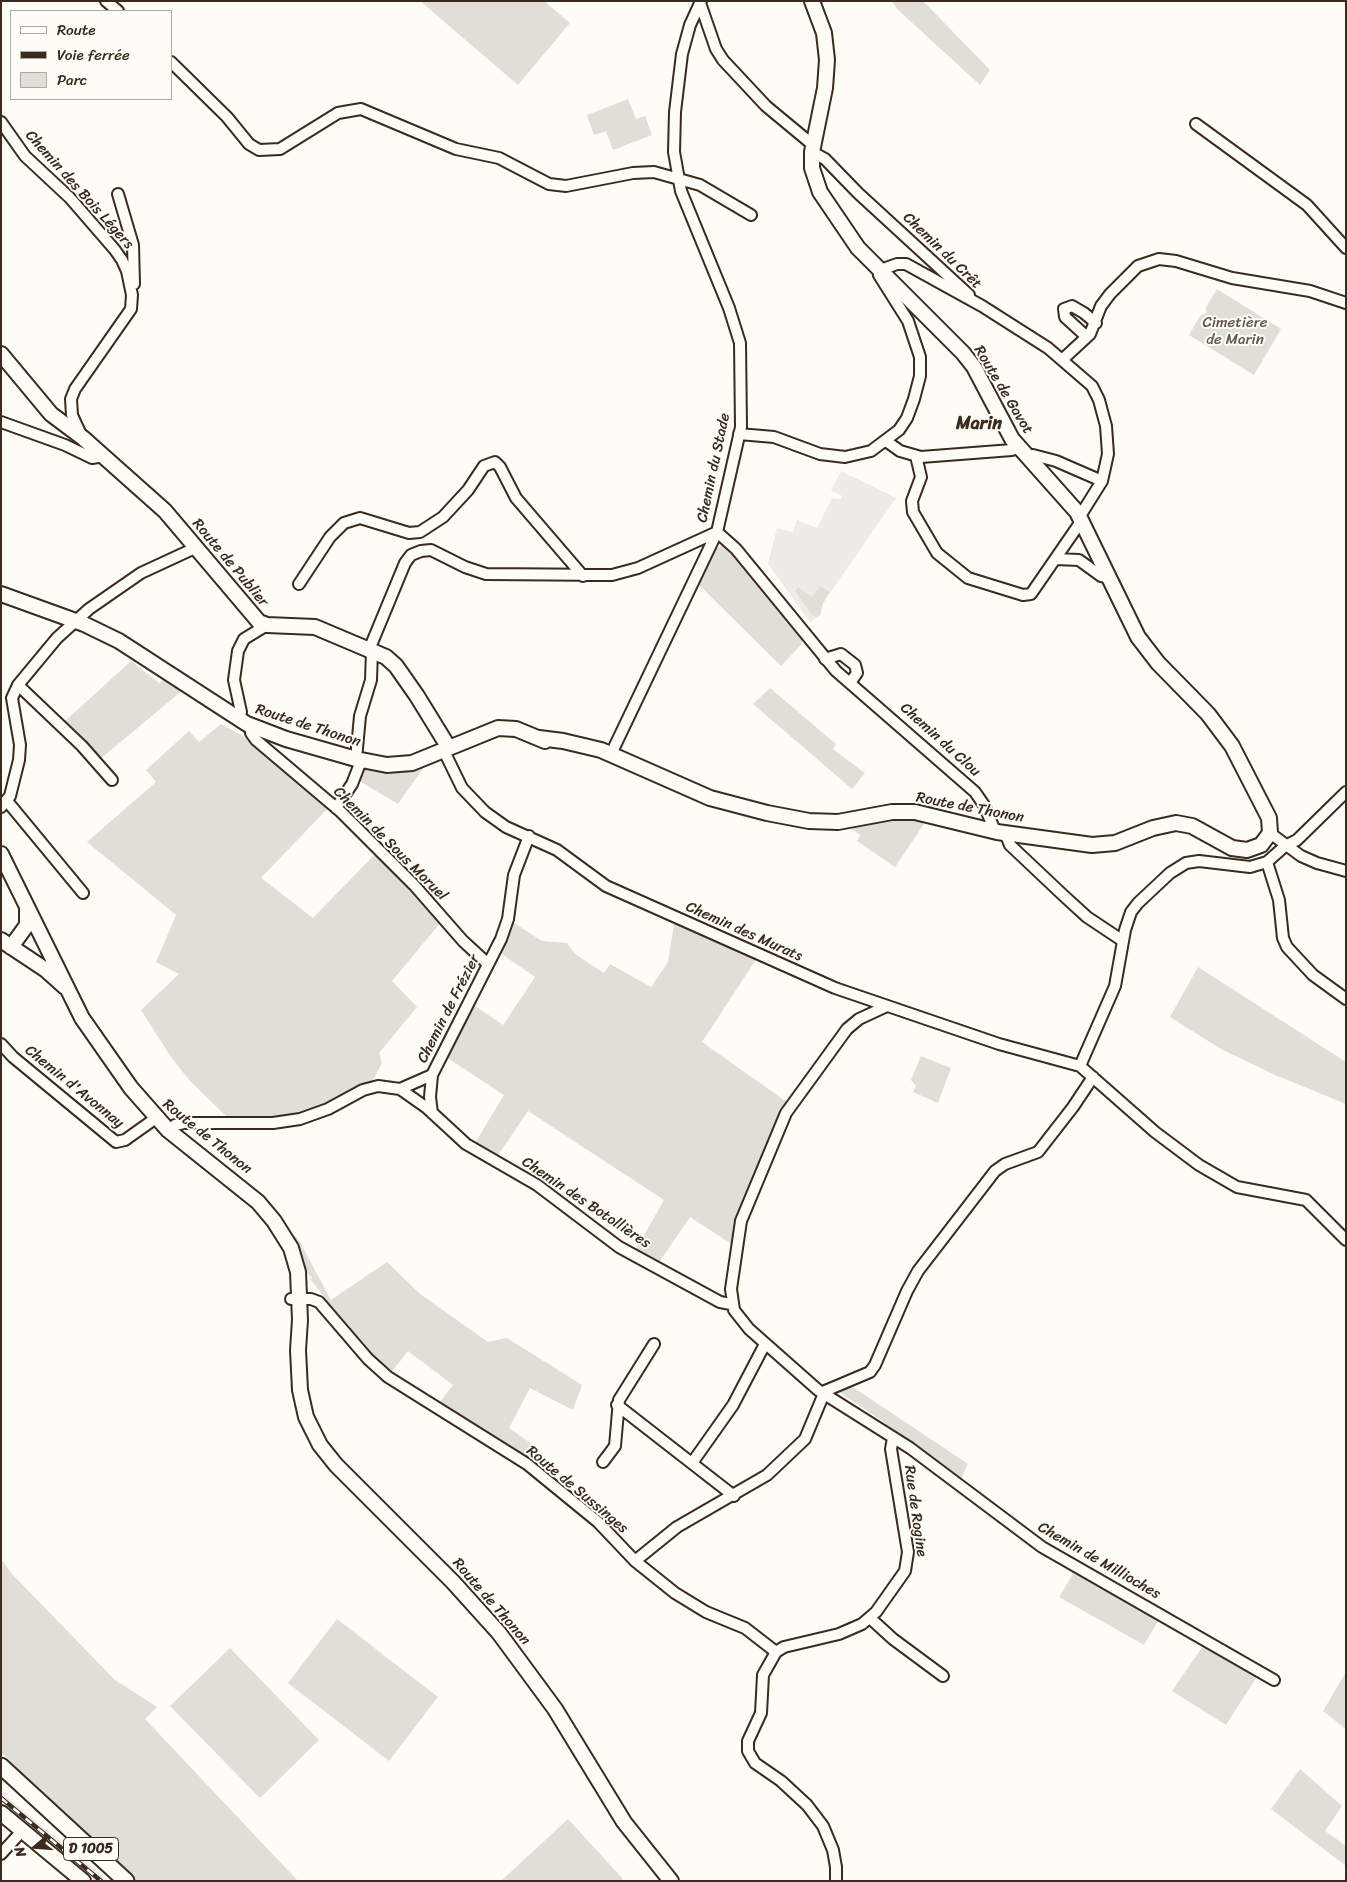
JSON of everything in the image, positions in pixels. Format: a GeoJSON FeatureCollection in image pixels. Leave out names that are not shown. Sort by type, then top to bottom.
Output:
{"type":"FeatureCollection","features":[{"type":"Feature","properties":{"kind":"main road","name":"D 1005"},"geometry":{"type":"LineString","coordinates":[[1,1766],[126,1881]]}},
{"type":"Feature","properties":{"kind":"street"},"geometry":{"type":"LineString","coordinates":[[106,1],[117,10]]}},
{"type":"Feature","properties":{"kind":"street","name":"Route de Gavot"},"geometry":{"type":"LineString","coordinates":[[812,1],[824,33],[827,60],[825,88],[812,148],[814,176],[824,199],[852,241],[963,353],[974,367],[1007,430],[1023,452],[1081,518],[1129,622],[1146,649],[1208,714],[1225,735],[1269,818],[1270,833]]}},
{"type":"Feature","properties":{"kind":"street","name":"Chemin du Crêt"},"geometry":{"type":"LineString","coordinates":[[701,2],[716,48],[723,60],[760,100],[832,166],[858,194],[965,290],[971,300],[1063,359],[1088,381],[1099,400],[1108,445],[1107,462],[1102,481],[1081,518]]}},
{"type":"Feature","properties":{"kind":"street","name":"Chemin du Stade"},"geometry":{"type":"LineString","coordinates":[[609,757],[717,532],[742,414],[740,343],[729,308],[677,177],[674,122],[679,73],[688,33],[701,2]]}},
{"type":"Feature","properties":{"kind":"street"},"geometry":{"type":"LineString","coordinates":[[172,63],[227,117],[250,144],[259,150],[280,149],[338,113],[349,109],[361,109],[456,149],[500,158],[543,182],[554,186],[572,185],[640,172],[654,172],[677,177],[707,189],[751,214]]}},
{"type":"Feature","properties":{"kind":"street","name":"Chemin des Bois Légers"},"geometry":{"type":"LineString","coordinates":[[1,122],[25,156],[70,198],[119,255],[127,271],[132,305]]}},
{"type":"Feature","properties":{"kind":"street"},"geometry":{"type":"LineString","coordinates":[[1196,124],[1307,205],[1346,248]]}},
{"type":"Feature","properties":{"kind":"street"},"geometry":{"type":"LineString","coordinates":[[83,438],[70,409],[72,394],[132,305],[134,293],[133,245],[118,194]]}},
{"type":"Feature","properties":{"kind":"street"},"geometry":{"type":"LineString","coordinates":[[1063,359],[1087,337],[1096,324],[1107,298],[1138,266],[1160,260],[1170,259],[1227,276],[1297,288],[1346,303]]}},
{"type":"Feature","properties":{"kind":"street"},"geometry":{"type":"LineString","coordinates":[[739,434],[774,437],[813,452],[838,457],[867,452],[886,441],[899,430],[907,418],[920,376],[920,357],[916,342],[905,316],[880,279],[881,270],[893,265],[906,264],[971,300]]}},
{"type":"Feature","properties":{"kind":"street"},"geometry":{"type":"LineString","coordinates":[[1087,337],[1065,316],[1064,309],[1072,306],[1084,313],[1096,324]]}},
{"type":"Feature","properties":{"kind":"street","name":"Route de Publier"},"geometry":{"type":"LineString","coordinates":[[1,354],[51,414],[83,438],[165,511],[255,619],[267,625],[310,626],[386,657],[396,666],[424,706],[447,750]]}},
{"type":"Feature","properties":{"kind":"street"},"geometry":{"type":"LineString","coordinates":[[1,422],[65,445],[92,458],[104,456]]}},
{"type":"Feature","properties":{"kind":"street"},"geometry":{"type":"LineString","coordinates":[[886,441],[900,451],[916,456],[1012,450],[1023,452],[1056,461],[1102,481]]}},
{"type":"Feature","properties":{"kind":"street"},"geometry":{"type":"LineString","coordinates":[[916,456],[922,477],[912,501],[913,512],[933,548],[959,572],[973,580],[1029,595],[1035,591],[1081,518]]}},
{"type":"Feature","properties":{"kind":"street"},"geometry":{"type":"LineString","coordinates":[[299,584],[330,537],[344,523],[360,518],[405,532],[420,532],[443,517],[468,490],[484,466],[494,462],[500,467],[516,498],[583,576]]}},
{"type":"Feature","properties":{"kind":"street"},"geometry":{"type":"LineString","coordinates":[[336,808],[352,784],[358,760],[360,716],[371,680],[371,651],[405,562],[411,555],[431,550],[465,567],[486,574],[617,575],[628,572],[717,532]]}},
{"type":"Feature","properties":{"kind":"street","name":"Chemin du Clou"},"geometry":{"type":"LineString","coordinates":[[717,532],[736,549],[825,659],[975,792],[1010,845],[1087,917],[1123,941]]}},
{"type":"Feature","properties":{"kind":"street"},"geometry":{"type":"LineString","coordinates":[[83,893],[4,804],[12,790],[20,760],[19,738],[12,698],[18,685],[57,638],[76,620],[134,577],[195,548]]}},
{"type":"Feature","properties":{"kind":"street"},"geometry":{"type":"LineString","coordinates":[[1056,559],[1079,560],[1101,576],[1109,578]]}},
{"type":"Feature","properties":{"kind":"street","name":"Route de Thonon"},"geometry":{"type":"LineString","coordinates":[[1,594],[76,620],[131,647],[237,720],[358,760],[386,765],[404,764],[447,750],[498,728],[516,729],[564,749],[609,757],[631,770],[654,775],[726,803],[800,820],[838,822],[892,812],[915,812],[1000,832],[1100,845],[1115,843],[1160,826],[1184,824],[1200,829],[1232,848],[1247,850],[1261,845],[1270,833]]}},
{"type":"Feature","properties":{"kind":"street"},"geometry":{"type":"LineString","coordinates":[[237,720],[241,712],[234,680],[238,650],[244,639],[267,625]]}},
{"type":"Feature","properties":{"kind":"street"},"geometry":{"type":"LineString","coordinates":[[825,659],[841,654],[855,665],[857,673],[850,683]]}},
{"type":"Feature","properties":{"kind":"street"},"geometry":{"type":"LineString","coordinates":[[18,685],[82,746],[112,780]]}},
{"type":"Feature","properties":{"kind":"street","name":"Chemin de Sous Moruel"},"geometry":{"type":"LineString","coordinates":[[251,726],[256,740],[336,808],[394,865],[463,941],[488,964]]}},
{"type":"Feature","properties":{"kind":"street","name":"Chemin des Murats"},"geometry":{"type":"LineString","coordinates":[[447,750],[456,779],[474,802],[501,824],[557,850],[600,883],[620,894],[818,981],[999,1044],[1080,1066]]}},
{"type":"Feature","properties":{"kind":"street"},"geometry":{"type":"LineString","coordinates":[[1346,792],[1298,840],[1285,846],[1267,862],[1250,867],[1199,861],[1180,865],[1170,872],[1134,907],[1127,923],[1115,986],[1080,1066],[1162,1138],[1217,1177],[1246,1189],[1301,1198],[1314,1207],[1346,1240]]}},
{"type":"Feature","properties":{"kind":"street"},"geometry":{"type":"LineString","coordinates":[[1270,833],[1285,846],[1310,860],[1346,871]]}},
{"type":"Feature","properties":{"kind":"street","name":"Chemin de Frézier"},"geometry":{"type":"LineString","coordinates":[[168,1130],[175,1125],[184,1123],[290,1121],[319,1113],[370,1088],[400,1088],[432,1075],[494,954],[506,924],[514,874],[528,836]]}},
{"type":"Feature","properties":{"kind":"street","name":"Route de Thonon"},"geometry":{"type":"LineString","coordinates":[[1,854],[42,933],[71,996],[106,1054],[156,1118],[168,1130],[252,1196],[270,1214],[281,1232],[295,1259],[295,1299],[300,1325],[298,1350],[303,1406],[311,1428],[324,1450],[454,1582],[508,1645],[569,1730],[617,1812],[671,1881]]}},
{"type":"Feature","properties":{"kind":"street"},"geometry":{"type":"LineString","coordinates":[[1267,862],[1279,900],[1283,938],[1287,947],[1313,975],[1346,999]]}},
{"type":"Feature","properties":{"kind":"street"},"geometry":{"type":"LineString","coordinates":[[26,905],[27,925],[6,944],[58,980],[71,996]]}},
{"type":"Feature","properties":{"kind":"street"},"geometry":{"type":"LineString","coordinates":[[23,955],[37,950],[41,944],[42,933]]}},
{"type":"Feature","properties":{"kind":"street"},"geometry":{"type":"LineString","coordinates":[[887,1006],[859,1019],[846,1029],[786,1113],[741,1221],[732,1280],[731,1304],[738,1317],[765,1344],[822,1394],[893,1438]]}},
{"type":"Feature","properties":{"kind":"street","name":"Chemin d'Avonnay"},"geometry":{"type":"LineString","coordinates":[[1,1044],[13,1057],[116,1142],[125,1140],[156,1118]]}},
{"type":"Feature","properties":{"kind":"street"},"geometry":{"type":"LineString","coordinates":[[432,1075],[430,1097],[432,1113]]}},
{"type":"Feature","properties":{"kind":"street"},"geometry":{"type":"LineString","coordinates":[[636,1560],[677,1527],[734,1496],[767,1475],[800,1444],[811,1428],[822,1394],[827,1389],[866,1374],[873,1368],[906,1291],[918,1271],[992,1175],[1005,1164],[1038,1152],[1074,1107],[1093,1077]]}},
{"type":"Feature","properties":{"kind":"street","name":"Chemin des Botollières"},"geometry":{"type":"LineString","coordinates":[[400,1088],[472,1148],[537,1185],[619,1246],[720,1302],[731,1304]]}},
{"type":"Feature","properties":{"kind":"street","name":"Route de Sussinges"},"geometry":{"type":"LineString","coordinates":[[295,1299],[311,1299],[319,1302],[383,1373],[527,1464],[598,1522],[636,1560],[680,1597],[706,1612],[745,1628],[776,1652]]}},
{"type":"Feature","properties":{"kind":"street"},"geometry":{"type":"LineString","coordinates":[[603,1462],[615,1446],[618,1405],[654,1344]]}},
{"type":"Feature","properties":{"kind":"street"},"geometry":{"type":"LineString","coordinates":[[692,1463],[734,1405],[765,1344]]}},
{"type":"Feature","properties":{"kind":"street"},"geometry":{"type":"LineString","coordinates":[[618,1405],[734,1496]]}},
{"type":"Feature","properties":{"kind":"street","name":"Rue de Rogine"},"geometry":{"type":"LineString","coordinates":[[776,1652],[848,1630],[870,1618],[900,1581],[907,1566],[907,1544],[891,1449],[893,1438]]}},
{"type":"Feature","properties":{"kind":"street","name":"Chemin de Millioches"},"geometry":{"type":"LineString","coordinates":[[893,1438],[923,1457],[1048,1551],[1274,1680]]}},
{"type":"Feature","properties":{"kind":"street"},"geometry":{"type":"LineString","coordinates":[[870,1618],[893,1639],[942,1676]]}},
{"type":"Feature","properties":{"kind":"street"},"geometry":{"type":"LineString","coordinates":[[776,1652],[767,1666],[762,1680],[761,1713],[748,1741],[748,1751],[758,1766],[781,1781],[819,1819],[833,1850],[836,1881]]}},
{"type":"Feature","properties":{"kind":"street"},"geometry":{"type":"LineString","coordinates":[[1,1813],[20,1834],[83,1881]]}},
{"type":"Feature","properties":{"kind":"street"},"geometry":{"type":"LineString","coordinates":[[1,1854],[20,1834]]}},
{"type":"Feature","properties":{"kind":"shaded area"},"geometry":{"type":"Polygon","coordinates":[[[841,471],[896,498],[823,603],[820,615],[810,622],[768,564],[777,528],[793,532],[797,520],[817,528],[832,498],[841,499],[842,496],[831,490],[841,471]]]}},
{"type":"Feature","properties":{"kind":"shaded area"},"geometry":{"type":"Polygon","coordinates":[[[1,1792],[109,1881],[94,1881],[1,1804],[1,1792]]]}},
{"type":"Feature","properties":{"kind":"green space"},"geometry":{"type":"Polygon","coordinates":[[[420,1],[544,1],[570,23],[518,85],[420,1]]]}},
{"type":"Feature","properties":{"kind":"green space"},"geometry":{"type":"Polygon","coordinates":[[[892,1],[923,1],[990,70],[980,85],[897,9],[892,1]]]}},
{"type":"Feature","properties":{"kind":"green space"},"geometry":{"type":"Polygon","coordinates":[[[628,99],[636,119],[645,116],[652,135],[613,150],[606,131],[594,135],[587,115],[628,99]]]}},
{"type":"Feature","properties":{"kind":"green space","name":"Cimetière de Marin"},"geometry":{"type":"Polygon","coordinates":[[[1217,289],[1281,329],[1254,375],[1189,335],[1200,316],[1206,313],[1206,307],[1217,289]]]}},
{"type":"Feature","properties":{"kind":"green space"},"geometry":{"type":"Polygon","coordinates":[[[722,545],[731,550],[803,638],[801,645],[781,666],[698,584],[714,551],[722,545]]]}},
{"type":"Feature","properties":{"kind":"green space"},"geometry":{"type":"Polygon","coordinates":[[[820,586],[830,592],[823,603],[820,615],[816,617],[812,615],[795,591],[798,587],[812,597],[820,586]]]}},
{"type":"Feature","properties":{"kind":"green space"},"geometry":{"type":"Polygon","coordinates":[[[131,661],[159,683],[166,678],[183,690],[99,760],[63,723],[131,661]]]}},
{"type":"Feature","properties":{"kind":"green space"},"geometry":{"type":"Polygon","coordinates":[[[770,688],[836,744],[833,749],[865,773],[852,789],[753,704],[770,688]]]}},
{"type":"Feature","properties":{"kind":"green space"},"geometry":{"type":"Polygon","coordinates":[[[221,724],[243,736],[329,807],[261,878],[313,918],[377,852],[441,922],[392,981],[417,1007],[379,1053],[382,1063],[372,1082],[361,1085],[310,1112],[288,1118],[226,1116],[190,1081],[171,1057],[141,1010],[179,974],[156,962],[176,915],[87,842],[156,782],[146,770],[189,731],[199,742],[221,724]]]}},
{"type":"Feature","properties":{"kind":"green space"},"geometry":{"type":"Polygon","coordinates":[[[427,763],[398,804],[356,779],[363,767],[427,763]]]}},
{"type":"Feature","properties":{"kind":"green space"},"geometry":{"type":"Polygon","coordinates":[[[904,817],[921,819],[924,824],[895,867],[857,841],[860,835],[849,827],[904,817]]]}},
{"type":"Feature","properties":{"kind":"green space"},"geometry":{"type":"Polygon","coordinates":[[[675,918],[759,955],[702,1042],[791,1105],[736,1247],[690,1217],[658,1264],[635,1251],[664,1200],[528,1111],[494,1161],[472,1148],[504,1095],[443,1055],[469,1002],[503,1025],[535,977],[496,950],[508,919],[542,941],[567,943],[575,954],[604,973],[610,964],[651,987],[668,962],[675,918]]]}},
{"type":"Feature","properties":{"kind":"green space"},"geometry":{"type":"Polygon","coordinates":[[[1198,967],[1346,1062],[1346,1104],[1275,1075],[1221,1049],[1170,1017],[1198,967]]]}},
{"type":"Feature","properties":{"kind":"green space"},"geometry":{"type":"Polygon","coordinates":[[[921,1056],[951,1068],[938,1103],[913,1092],[916,1086],[911,1080],[921,1056]]]}},
{"type":"Feature","properties":{"kind":"green space"},"geometry":{"type":"Polygon","coordinates":[[[292,1234],[297,1237],[331,1300],[387,1262],[420,1294],[488,1342],[507,1338],[582,1385],[573,1410],[530,1388],[509,1428],[538,1448],[527,1464],[436,1407],[453,1385],[408,1351],[390,1374],[384,1369],[326,1304],[326,1299],[310,1279],[312,1278],[301,1266],[289,1236],[292,1234]]]}},
{"type":"Feature","properties":{"kind":"green space"},"geometry":{"type":"Polygon","coordinates":[[[850,1385],[968,1464],[960,1480],[910,1442],[891,1431],[885,1423],[836,1390],[850,1385]]]}},
{"type":"Feature","properties":{"kind":"green space"},"geometry":{"type":"Polygon","coordinates":[[[1,1559],[13,1575],[115,1680],[157,1707],[145,1719],[298,1881],[137,1881],[78,1830],[1,1752],[1,1559]]]}},
{"type":"Feature","properties":{"kind":"green space"},"geometry":{"type":"Polygon","coordinates":[[[1075,1571],[1160,1618],[1144,1645],[1059,1597],[1075,1571]]]}},
{"type":"Feature","properties":{"kind":"green space"},"geometry":{"type":"Polygon","coordinates":[[[337,1619],[438,1697],[389,1761],[288,1683],[337,1619]]]}},
{"type":"Feature","properties":{"kind":"green space"},"geometry":{"type":"Polygon","coordinates":[[[1205,1643],[1258,1675],[1226,1725],[1172,1691],[1205,1643]]]}},
{"type":"Feature","properties":{"kind":"green space"},"geometry":{"type":"Polygon","coordinates":[[[230,1648],[319,1740],[260,1798],[170,1706],[230,1648]]]}},
{"type":"Feature","properties":{"kind":"green space"},"geometry":{"type":"Polygon","coordinates":[[[1346,1672],[1346,1729],[1323,1711],[1346,1672]]]}},
{"type":"Feature","properties":{"kind":"green space"},"geometry":{"type":"Polygon","coordinates":[[[1300,1769],[1342,1806],[1325,1831],[1346,1846],[1346,1866],[1271,1809],[1300,1769]]]}},
{"type":"Feature","properties":{"kind":"green space"},"geometry":{"type":"Polygon","coordinates":[[[568,1819],[623,1879],[621,1881],[501,1881],[568,1819]]]}},
{"type":"Feature","properties":{"kind":"railway"},"geometry":{"type":"LineString","coordinates":[[1,1798],[101,1881]]}},
{"type":"Feature","properties":{"kind":"district","name":"Marin"},"geometry":{"type":"Point","coordinates":[979,424]}}]}
